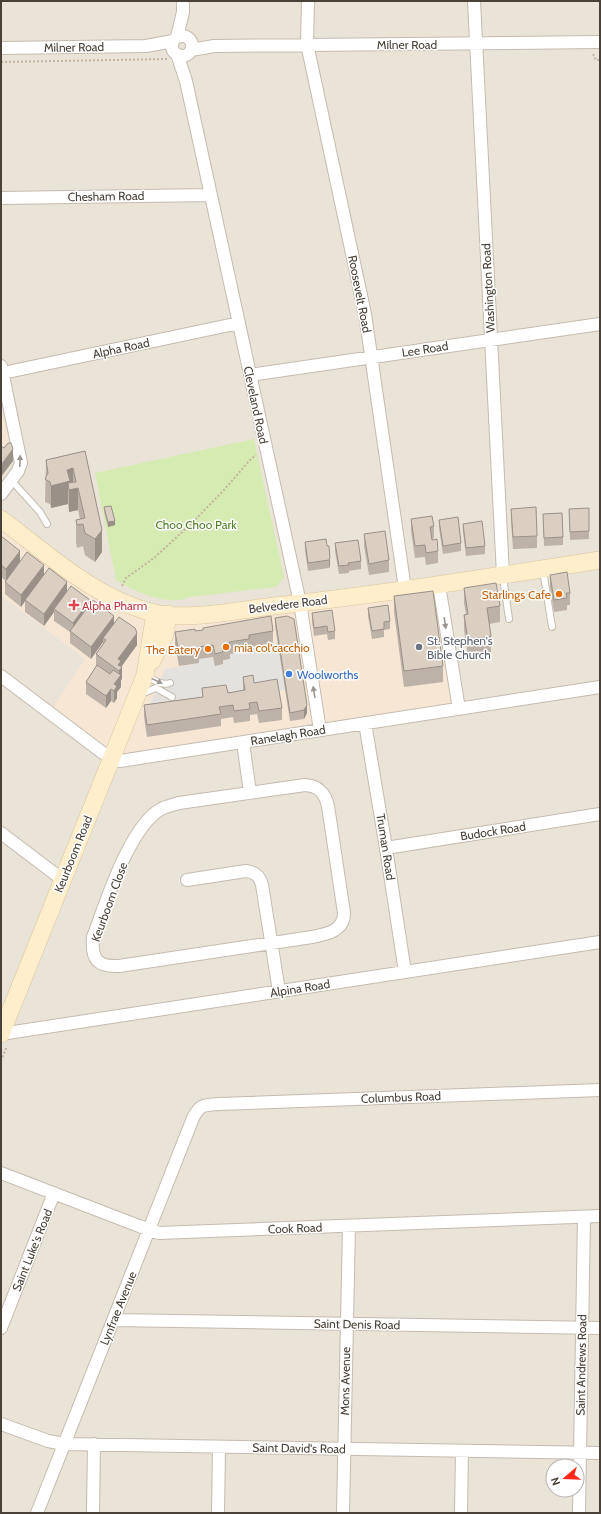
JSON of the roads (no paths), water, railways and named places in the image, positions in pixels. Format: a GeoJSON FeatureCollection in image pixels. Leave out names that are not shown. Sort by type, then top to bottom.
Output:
{"type":"FeatureCollection","features":[{"type":"Feature","properties":{"kind":"main road","name":"Belvedere Road"},"geometry":{"type":"LineString","coordinates":[[1,519],[96,589],[122,602],[162,614],[204,614],[300,603],[439,585],[600,560]]}},
{"type":"Feature","properties":{"kind":"main road","name":"Keurboom Road"},"geometry":{"type":"LineString","coordinates":[[4,1037],[63,880],[145,674],[162,614]]}},
{"type":"Feature","properties":{"kind":"street","name":"Roosevelt Road"},"geometry":{"type":"LineString","coordinates":[[308,1],[307,44],[365,314],[405,589]]}},
{"type":"Feature","properties":{"kind":"street","name":"Washington Road"},"geometry":{"type":"LineString","coordinates":[[474,1],[503,575]]}},
{"type":"Feature","properties":{"kind":"street","name":"Cleveland Road"},"geometry":{"type":"LineString","coordinates":[[183,7],[182,46],[186,81],[300,603],[320,730]]}},
{"type":"Feature","properties":{"kind":"street","name":"Milner Road"},"geometry":{"type":"LineString","coordinates":[[1,48],[600,42]]}},
{"type":"Feature","properties":{"kind":"street","name":"Chesham Road"},"geometry":{"type":"LineString","coordinates":[[1,198],[211,195]]}},
{"type":"Feature","properties":{"kind":"street","name":"Alpha Road"},"geometry":{"type":"LineString","coordinates":[[2,369],[239,323]]}},
{"type":"Feature","properties":{"kind":"street","name":"Lee Road"},"geometry":{"type":"LineString","coordinates":[[250,375],[600,324]]}},
{"type":"Feature","properties":{"kind":"street"},"geometry":{"type":"LineString","coordinates":[[1,494],[21,466],[21,458],[2,369]]}},
{"type":"Feature","properties":{"kind":"street"},"geometry":{"type":"LineString","coordinates":[[439,585],[459,709]]}},
{"type":"Feature","properties":{"kind":"street","name":"Ranelagh Road"},"geometry":{"type":"LineString","coordinates":[[1,676],[91,744],[120,761],[600,687]]}},
{"type":"Feature","properties":{"kind":"street","name":"Truman Road"},"geometry":{"type":"LineString","coordinates":[[365,723],[405,972]]}},
{"type":"Feature","properties":{"kind":"street"},"geometry":{"type":"LineString","coordinates":[[239,742],[247,793]]}},
{"type":"Feature","properties":{"kind":"street","name":"Keurboom Close"},"geometry":{"type":"LineString","coordinates":[[305,785],[314,786],[320,790],[326,799],[328,806],[344,912],[342,923],[329,933],[271,943],[109,967],[98,962],[93,949],[93,937],[123,860],[130,846],[147,822],[160,809],[167,806],[247,793],[305,785]]}},
{"type":"Feature","properties":{"kind":"street","name":"Budock Road"},"geometry":{"type":"LineString","coordinates":[[386,848],[600,814]]}},
{"type":"Feature","properties":{"kind":"street"},"geometry":{"type":"LineString","coordinates":[[1,833],[63,880]]}},
{"type":"Feature","properties":{"kind":"street"},"geometry":{"type":"LineString","coordinates":[[187,880],[246,871],[257,875],[261,882],[279,991]]}},
{"type":"Feature","properties":{"kind":"street","name":"Alpina Road"},"geometry":{"type":"LineString","coordinates":[[4,1037],[279,991],[600,942]]}},
{"type":"Feature","properties":{"kind":"street","name":"Columbus Road"},"geometry":{"type":"LineString","coordinates":[[202,1106],[219,1104],[600,1090]]}},
{"type":"Feature","properties":{"kind":"street","name":"Lynfrae Avenue"},"geometry":{"type":"LineString","coordinates":[[37,1513],[193,1118],[197,1109],[202,1106]]}},
{"type":"Feature","properties":{"kind":"street","name":"Cook Road"},"geometry":{"type":"LineString","coordinates":[[1,1172],[149,1230],[166,1233],[600,1216]]}},
{"type":"Feature","properties":{"kind":"street","name":"Saint Luke's Road"},"geometry":{"type":"LineString","coordinates":[[1,1328],[54,1193]]}},
{"type":"Feature","properties":{"kind":"street","name":"Saint Andrews Road"},"geometry":{"type":"LineString","coordinates":[[578,1513],[584,1217]]}},
{"type":"Feature","properties":{"kind":"street","name":"Mons Avenue"},"geometry":{"type":"LineString","coordinates":[[343,1513],[349,1226]]}},
{"type":"Feature","properties":{"kind":"street","name":"Saint Denis Road"},"geometry":{"type":"LineString","coordinates":[[113,1320],[600,1328]]}},
{"type":"Feature","properties":{"kind":"street","name":"Saint David's Road"},"geometry":{"type":"LineString","coordinates":[[1,1424],[48,1441],[64,1444],[462,1452],[600,1453]]}},
{"type":"Feature","properties":{"kind":"street"},"geometry":{"type":"LineString","coordinates":[[93,1513],[94,1444]]}},
{"type":"Feature","properties":{"kind":"street"},"geometry":{"type":"LineString","coordinates":[[218,1513],[219,1447]]}},
{"type":"Feature","properties":{"kind":"street"},"geometry":{"type":"LineString","coordinates":[[461,1513],[462,1452]]}},
{"type":"Feature","properties":{"kind":"lane"},"geometry":{"type":"LineString","coordinates":[[11,480],[40,512],[47,524]]}},
{"type":"Feature","properties":{"kind":"lane"},"geometry":{"type":"LineString","coordinates":[[543,569],[552,627]]}},
{"type":"Feature","properties":{"kind":"lane"},"geometry":{"type":"LineString","coordinates":[[503,575],[509,619]]}},
{"type":"Feature","properties":{"kind":"lane"},"geometry":{"type":"LineString","coordinates":[[145,674],[159,684],[170,683]]}},
{"type":"Feature","properties":{"kind":"lane"},"geometry":{"type":"LineString","coordinates":[[134,702],[145,692],[156,688],[172,697]]}},
{"type":"Feature","properties":{"kind":"place","name":"Starlings Cafe"},"geometry":{"type":"Point","coordinates":[559,594]}},
{"type":"Feature","properties":{"kind":"place","name":"Alpha Pharm"},"geometry":{"type":"Point","coordinates":[74,605]}},
{"type":"Feature","properties":{"kind":"place","name":"mia col'cacchio"},"geometry":{"type":"Point","coordinates":[226,647]}},
{"type":"Feature","properties":{"kind":"place","name":"St. Stephen's Bible Church"},"geometry":{"type":"Point","coordinates":[419,647]}},
{"type":"Feature","properties":{"kind":"place","name":"The Eatery"},"geometry":{"type":"Point","coordinates":[208,649]}},
{"type":"Feature","properties":{"kind":"place","name":"Woolworths"},"geometry":{"type":"Point","coordinates":[289,674]}},
{"type":"Feature","properties":{"kind":"park label","name":"Choo Choo Park"},"geometry":{"type":"Point","coordinates":[196,524]}}]}
